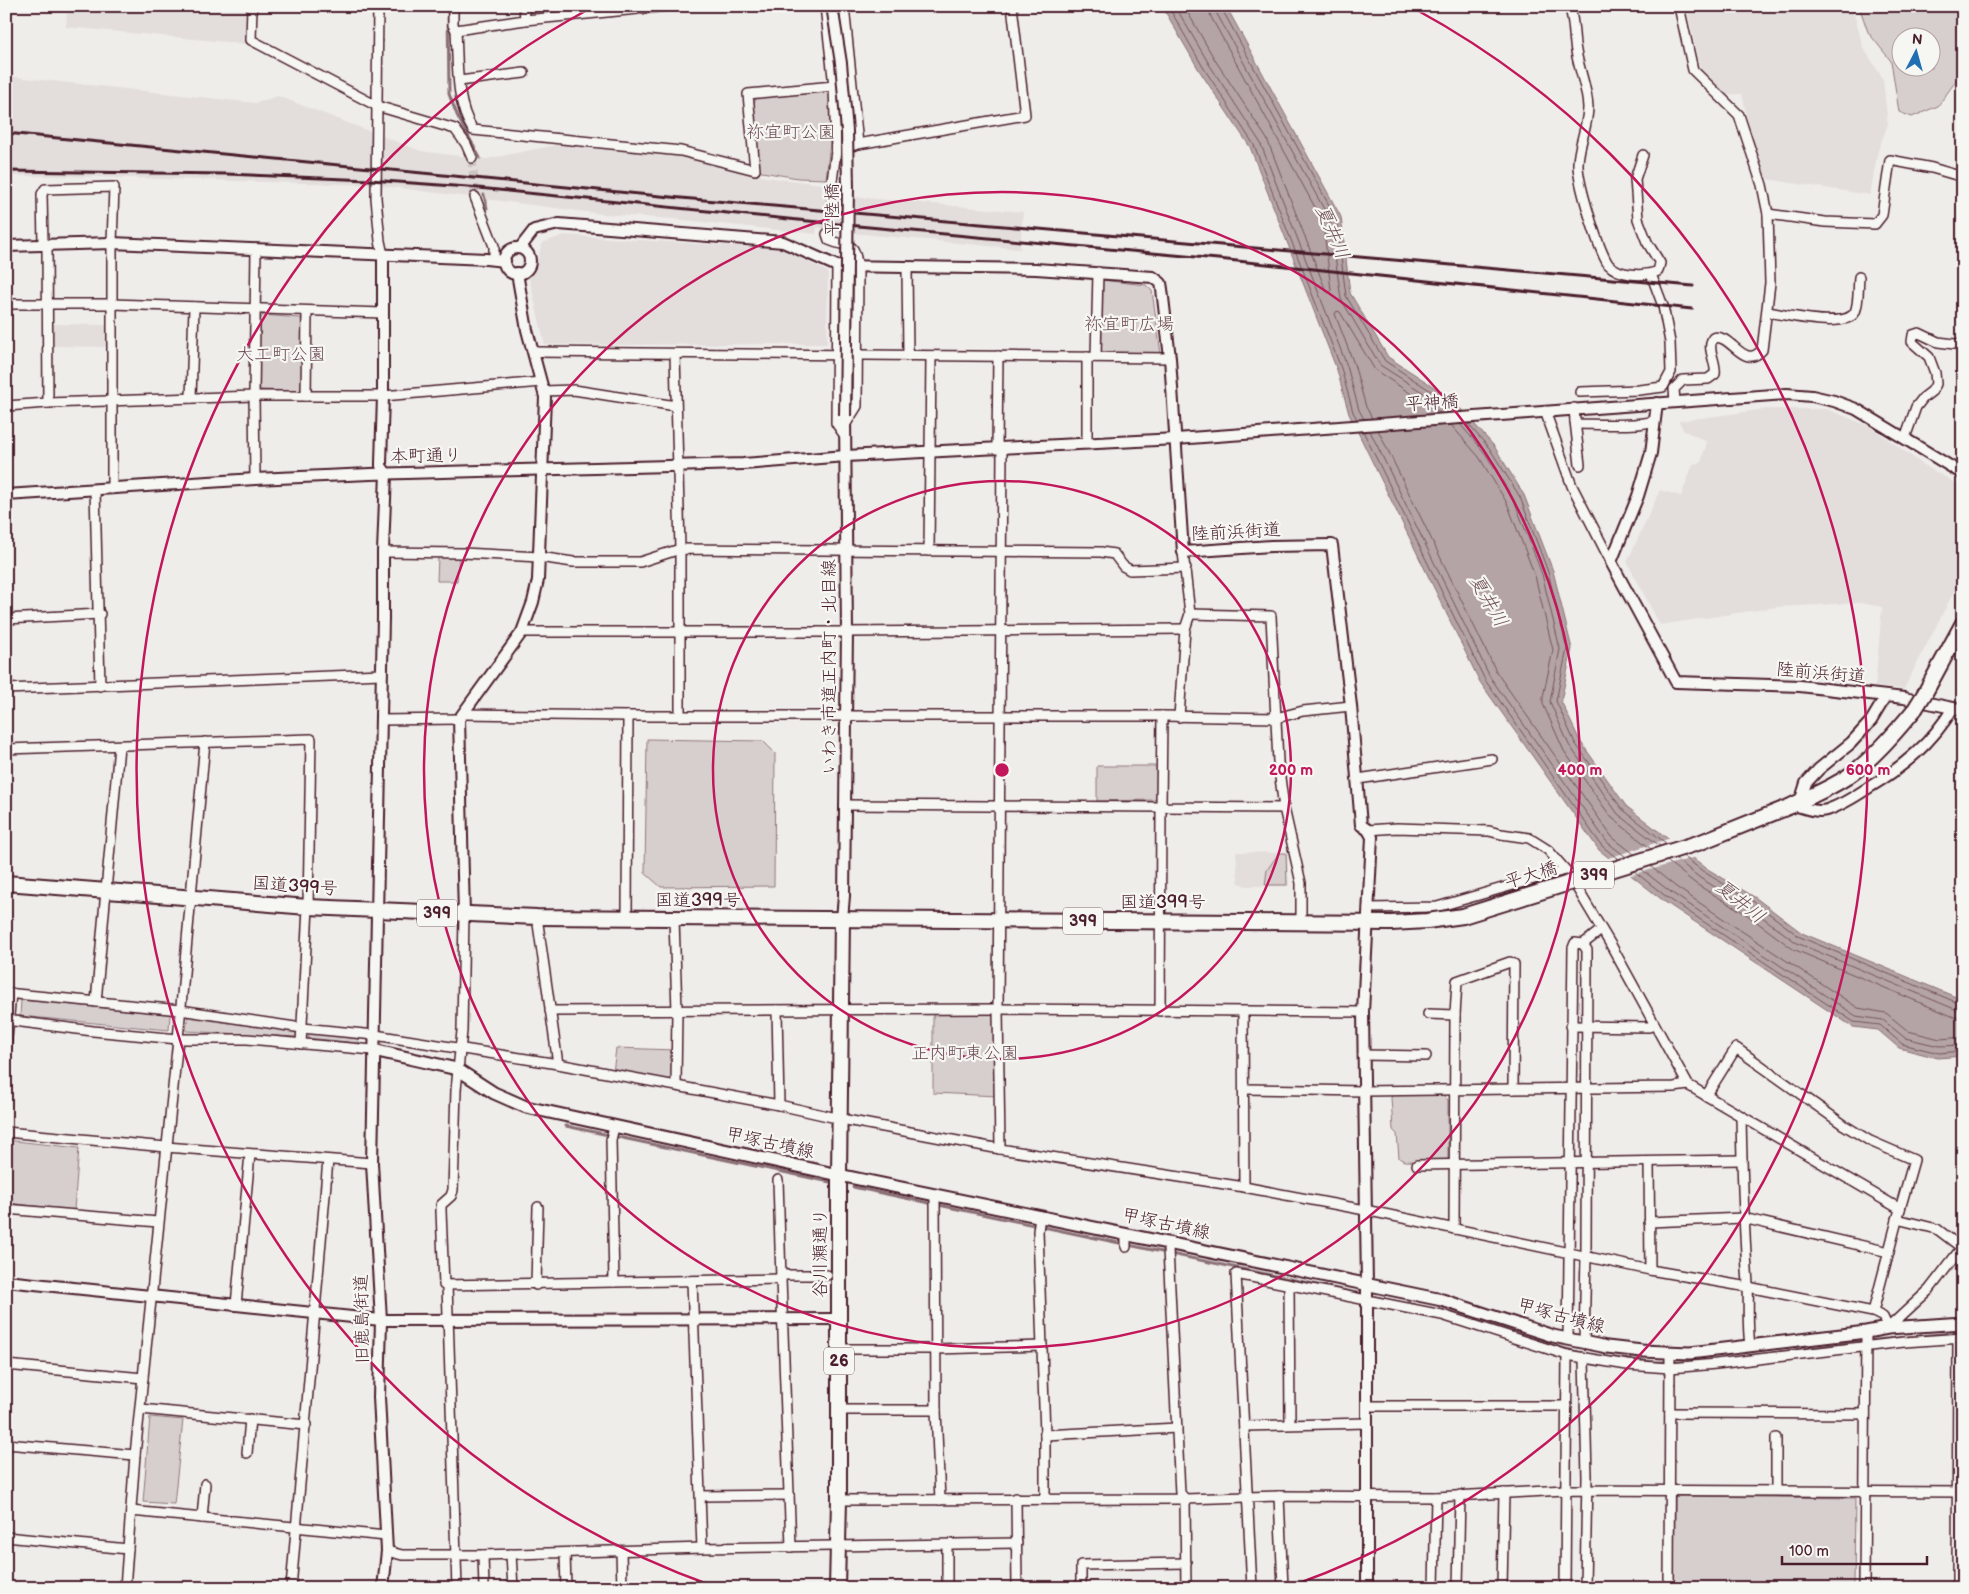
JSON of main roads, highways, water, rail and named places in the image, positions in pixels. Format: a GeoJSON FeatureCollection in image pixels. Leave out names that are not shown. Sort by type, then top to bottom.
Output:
{"type":"FeatureCollection","features":[{"type":"Feature","properties":{"kind":"main road","name":"平大橋"},"geometry":{"type":"LineString","coordinates":[[1391,923],[1428,921],[1463,916],[1701,842],[1795,804],[1847,777],[1873,755],[1915,709],[1963,623]]}},
{"type":"Feature","properties":{"kind":"main road","name":"国道399号"},"geometry":{"type":"LineString","coordinates":[[6,883],[308,907],[537,917],[1391,923]]}},
{"type":"Feature","properties":{"kind":"main road","name":"谷川瀬通り"},"geometry":{"type":"LineString","coordinates":[[837,1588],[839,1500],[838,1175],[841,1119],[842,919]]}},
{"type":"Feature","properties":{"kind":"main road","name":"甲塚古墳線"},"geometry":{"type":"LineString","coordinates":[[373,1050],[457,1069],[494,1092],[526,1107],[838,1175],[935,1202],[1126,1234],[1169,1249],[1367,1293],[1431,1298],[1468,1307],[1568,1339],[1670,1361],[1715,1358],[1750,1345],[1865,1340],[1888,1328],[1963,1323]]}},
{"type":"Feature","properties":{"kind":"water","name":"夏井川"},"geometry":{"type":"Polygon","coordinates":[[[1162,6],[1226,6],[1341,217],[1350,293],[1388,357],[1451,398],[1494,446],[1524,495],[1553,571],[1572,649],[1561,701],[1580,741],[1626,806],[1706,868],[1756,898],[1802,933],[1963,1000],[1963,1056],[1938,1058],[1899,1048],[1878,1030],[1853,1027],[1665,902],[1599,850],[1480,682],[1349,414],[1337,370],[1250,147],[1199,70],[1162,6]]]}},
{"type":"Feature","properties":{"kind":"waterway"},"geometry":{"type":"LineString","coordinates":[[448,6],[449,94],[457,115],[480,158]]}},
{"type":"Feature","properties":{"kind":"waterway"},"geometry":{"type":"LineString","coordinates":[[484,195],[487,208]]}},
{"type":"Feature","properties":{"kind":"waterway"},"geometry":{"type":"LineString","coordinates":[[566,1126],[830,1182]]}},
{"type":"Feature","properties":{"kind":"waterway"},"geometry":{"type":"LineString","coordinates":[[853,1187],[1437,1310]]}},
{"type":"Feature","properties":{"kind":"waterway"},"geometry":{"type":"LineString","coordinates":[[1443,1311],[1558,1347],[1598,1356]]}},
{"type":"Feature","properties":{"kind":"waterway"},"geometry":{"type":"LineString","coordinates":[[1773,1353],[1853,1342],[1963,1332]]}},
{"type":"Feature","properties":{"kind":"waterway"},"geometry":{"type":"LineString","coordinates":[[1606,1357],[1655,1362],[1685,1362]]}},
{"type":"Feature","properties":{"kind":"tunnel"},"geometry":{"type":"LineString","coordinates":[[472,158],[475,197]]}},
{"type":"Feature","properties":{"kind":"tunnel"},"geometry":{"type":"LineString","coordinates":[[827,234],[831,189]]}},
{"type":"Feature","properties":{"kind":"railway"},"geometry":{"type":"LineString","coordinates":[[6,133],[681,198],[1693,286]]}},
{"type":"Feature","properties":{"kind":"railway"},"geometry":{"type":"LineString","coordinates":[[6,171],[226,174],[370,180],[468,187],[858,226],[1218,259],[1692,309]]}},
{"type":"Feature","properties":{"kind":"park label","name":"祢宜町公園"},"geometry":{"type":"Point","coordinates":[791,132]}},
{"type":"Feature","properties":{"kind":"park label","name":"祢宜町広場"},"geometry":{"type":"Point","coordinates":[1129,324]}},
{"type":"Feature","properties":{"kind":"park label","name":"大工町公園"},"geometry":{"type":"Point","coordinates":[281,354]}},
{"type":"Feature","properties":{"kind":"park label","name":"正内町東公園"},"geometry":{"type":"Point","coordinates":[965,1053]}}]}
